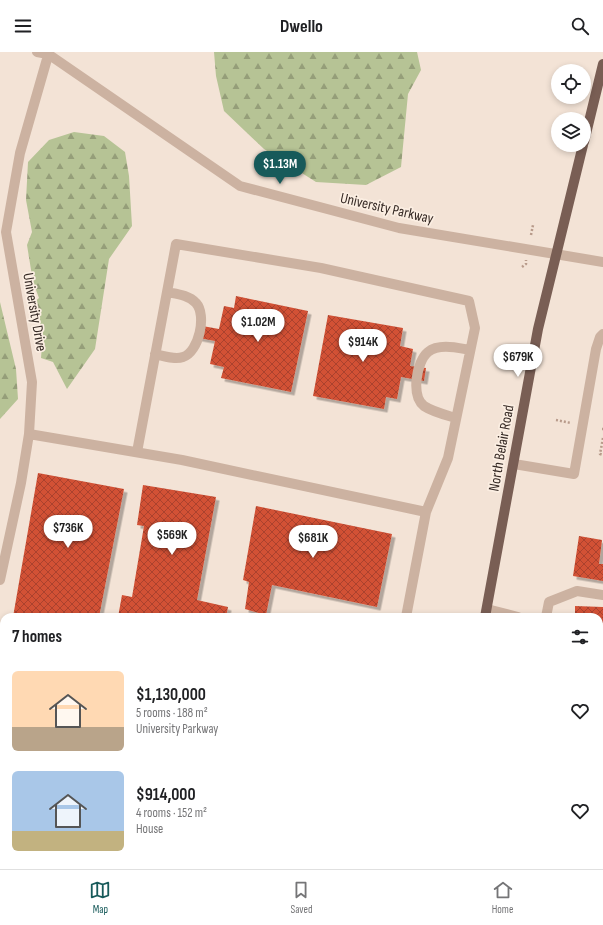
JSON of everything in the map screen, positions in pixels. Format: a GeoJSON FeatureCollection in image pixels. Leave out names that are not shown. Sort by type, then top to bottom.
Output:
{"type":"FeatureCollection","features":[{"type":"Feature","properties":{"kind":"main road"},"geometry":{"type":"LineString","coordinates":[[591,113],[603,64]]}},
{"type":"Feature","properties":{"kind":"main road","name":"North Belair Road"},"geometry":{"type":"LineString","coordinates":[[486,613],[538,329],[581,152]]}},
{"type":"Feature","properties":{"kind":"street","name":"University Parkway"},"geometry":{"type":"LineString","coordinates":[[37,52],[49,53],[240,186],[399,228],[603,262]]}},
{"type":"Feature","properties":{"kind":"street","name":"University Drive"},"geometry":{"type":"LineString","coordinates":[[0,580],[21,483],[29,434],[32,382],[3,232],[20,153],[49,53]]}},
{"type":"Feature","properties":{"kind":"street"},"geometry":{"type":"LineString","coordinates":[[136,452],[176,244],[321,268],[469,301],[475,328],[448,458],[426,512],[407,613]]}},
{"type":"Feature","properties":{"kind":"street"},"geometry":{"type":"LineString","coordinates":[[155,354],[180,358],[189,354],[197,342],[202,316],[198,306],[190,298],[167,292]]}},
{"type":"Feature","properties":{"kind":"street"},"geometry":{"type":"LineString","coordinates":[[514,464],[574,474],[596,349],[600,337],[603,334]]}},
{"type":"Feature","properties":{"kind":"street"},"geometry":{"type":"LineString","coordinates":[[456,418],[436,412],[424,406],[419,400],[416,387],[420,361],[428,351],[441,348],[454,347],[470,350]]}},
{"type":"Feature","properties":{"kind":"street"},"geometry":{"type":"LineString","coordinates":[[29,434],[136,452],[426,512]]}},
{"type":"Feature","properties":{"kind":"street"},"geometry":{"type":"LineString","coordinates":[[547,613],[549,602],[577,591],[603,595]]}},
{"type":"Feature","properties":{"kind":"path"},"geometry":{"type":"LineString","coordinates":[[531,235],[533,225]]}},
{"type":"Feature","properties":{"kind":"path"},"geometry":{"type":"LineString","coordinates":[[522,267],[526,264],[526,259]]}},
{"type":"Feature","properties":{"kind":"path"},"geometry":{"type":"LineString","coordinates":[[556,420],[574,424]]}},
{"type":"Feature","properties":{"kind":"path"},"geometry":{"type":"LineString","coordinates":[[603,438],[600,454],[603,455]]}},
{"type":"Feature","properties":{"kind":"green space"},"geometry":{"type":"Polygon","coordinates":[[[214,52],[417,52],[421,70],[408,94],[401,167],[366,185],[316,182],[264,149],[224,111],[216,76],[214,52]]]}},
{"type":"Feature","properties":{"kind":"green space"},"geometry":{"type":"Polygon","coordinates":[[[74,132],[104,136],[125,152],[129,176],[132,226],[109,259],[95,349],[67,389],[53,362],[41,358],[43,332],[32,304],[39,298],[33,282],[27,245],[32,232],[26,200],[28,162],[49,140],[74,132]]]}},
{"type":"Feature","properties":{"kind":"green space"},"geometry":{"type":"Polygon","coordinates":[[[0,302],[16,369],[18,399],[0,419],[0,302]]]}},
{"type":"Feature","properties":{"kind":"building"},"geometry":{"type":"Polygon","coordinates":[[[236,296],[308,311],[291,392],[221,378],[224,367],[210,364],[215,341],[194,337],[197,325],[219,329],[224,306],[234,308],[236,296]]]}},
{"type":"Feature","properties":{"kind":"building"},"geometry":{"type":"Polygon","coordinates":[[[328,315],[403,328],[400,346],[413,349],[410,366],[426,368],[424,381],[401,377],[397,399],[386,397],[384,409],[313,396],[328,315]]]}},
{"type":"Feature","properties":{"kind":"building"},"geometry":{"type":"Polygon","coordinates":[[[38,473],[124,489],[100,613],[14,613],[38,473]]]}},
{"type":"Feature","properties":{"kind":"building"},"geometry":{"type":"Polygon","coordinates":[[[143,485],[216,497],[197,600],[228,607],[227,613],[119,613],[122,595],[132,597],[144,526],[137,525],[143,485]]]}},
{"type":"Feature","properties":{"kind":"building"},"geometry":{"type":"Polygon","coordinates":[[[256,506],[392,534],[377,607],[272,585],[266,613],[259,613],[245,609],[249,582],[243,580],[256,506]]]}},
{"type":"Feature","properties":{"kind":"building"},"geometry":{"type":"Polygon","coordinates":[[[579,536],[602,540],[599,564],[603,564],[603,581],[573,576],[579,536]]]}},
{"type":"Feature","properties":{"kind":"building"},"geometry":{"type":"Polygon","coordinates":[[[575,606],[603,607],[603,613],[575,613],[575,606]]]}}]}
